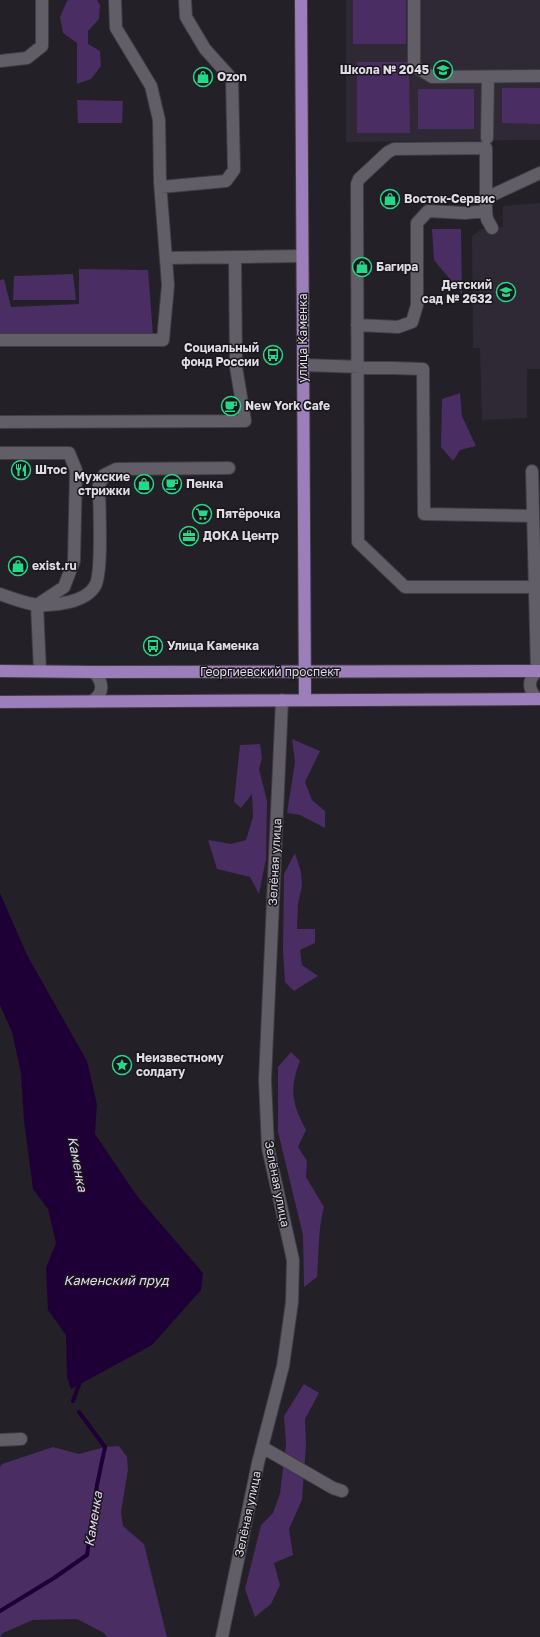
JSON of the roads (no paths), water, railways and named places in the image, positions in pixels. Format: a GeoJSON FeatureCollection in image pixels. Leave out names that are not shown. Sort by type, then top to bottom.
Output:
{"type":"FeatureCollection","features":[{"type":"Feature","properties":{"kind":"main road","name":"улица Каменка"},"geometry":{"type":"LineString","coordinates":[[301,0],[305,700]]}},
{"type":"Feature","properties":{"kind":"main road","name":"Георгиевский проспект"},"geometry":{"type":"LineString","coordinates":[[0,671],[538,671]]}},
{"type":"Feature","properties":{"kind":"main road"},"geometry":{"type":"LineString","coordinates":[[0,702],[539,699]]}},
{"type":"Feature","properties":{"kind":"street"},"geometry":{"type":"LineString","coordinates":[[0,61],[27,58],[42,46],[42,0]]}},
{"type":"Feature","properties":{"kind":"street"},"geometry":{"type":"LineString","coordinates":[[0,340],[163,340],[168,285],[161,187],[159,120],[151,86],[116,28],[115,0]]}},
{"type":"Feature","properties":{"kind":"street"},"geometry":{"type":"LineString","coordinates":[[161,187],[226,181],[234,170],[232,79],[206,49],[186,17],[185,0]]}},
{"type":"Feature","properties":{"kind":"street"},"geometry":{"type":"LineString","coordinates":[[414,0],[414,66],[432,77],[540,76]]}},
{"type":"Feature","properties":{"kind":"street"},"geometry":{"type":"LineString","coordinates":[[488,77],[488,138]]}},
{"type":"Feature","properties":{"kind":"street"},"geometry":{"type":"LineString","coordinates":[[492,228],[487,219],[486,211],[486,148],[394,149],[388,152],[359,179],[356,190],[358,542],[405,588],[537,587]]}},
{"type":"Feature","properties":{"kind":"street"},"geometry":{"type":"LineString","coordinates":[[486,198],[540,173]]}},
{"type":"Feature","properties":{"kind":"street"},"geometry":{"type":"LineString","coordinates":[[357,324],[398,327],[412,322],[416,305],[417,223],[428,211],[465,213],[486,211]]}},
{"type":"Feature","properties":{"kind":"street"},"geometry":{"type":"LineString","coordinates":[[166,258],[302,256]]}},
{"type":"Feature","properties":{"kind":"street"},"geometry":{"type":"LineString","coordinates":[[0,422],[245,421],[236,367],[235,257]]}},
{"type":"Feature","properties":{"kind":"street"},"geometry":{"type":"LineString","coordinates":[[303,365],[423,369],[424,514],[532,516]]}},
{"type":"Feature","properties":{"kind":"street"},"geometry":{"type":"LineString","coordinates":[[0,453],[69,453],[76,470],[74,561],[64,587],[37,605]]}},
{"type":"Feature","properties":{"kind":"street"},"geometry":{"type":"LineString","coordinates":[[0,594],[37,605],[65,603],[83,598],[95,586],[99,568],[99,485],[104,475],[116,469],[229,468]]}},
{"type":"Feature","properties":{"kind":"street"},"geometry":{"type":"LineString","coordinates":[[532,471],[532,516],[537,587],[538,671],[530,680],[529,685],[530,690],[539,699]]}},
{"type":"Feature","properties":{"kind":"street"},"geometry":{"type":"LineString","coordinates":[[37,605],[40,671]]}},
{"type":"Feature","properties":{"kind":"street"},"geometry":{"type":"LineString","coordinates":[[92,701],[98,698],[102,687],[101,681],[94,672]]}},
{"type":"Feature","properties":{"kind":"street","name":"Зелёная улица"},"geometry":{"type":"LineString","coordinates":[[222,1637],[262,1447],[282,1366],[292,1302],[292,1260],[268,1148],[265,1080],[282,700]]}},
{"type":"Feature","properties":{"kind":"street"},"geometry":{"type":"LineString","coordinates":[[0,1440],[21,1439]]}},
{"type":"Feature","properties":{"kind":"street"},"geometry":{"type":"LineString","coordinates":[[262,1447],[333,1488],[342,1491]]}},
{"type":"Feature","properties":{"kind":"water","name":"Каменский пруд"},"geometry":{"type":"Polygon","coordinates":[[[0,893],[27,955],[87,1061],[97,1104],[95,1134],[137,1196],[203,1273],[201,1290],[152,1345],[71,1389],[67,1377],[66,1335],[48,1310],[46,1268],[56,1243],[48,1209],[33,1189],[24,1121],[21,1073],[12,1032],[0,1005],[0,893]]]}},
{"type":"Feature","properties":{"kind":"waterway","name":"Каменка"},"geometry":{"type":"LineString","coordinates":[[73,1401],[81,1379]]}},
{"type":"Feature","properties":{"kind":"waterway","name":"Каменка"},"geometry":{"type":"LineString","coordinates":[[0,1611],[54,1578],[87,1555],[97,1485],[105,1447],[79,1412]]}},
{"type":"Feature","properties":{"kind":"place","name":"Школа № 2045"},"geometry":{"type":"Point","coordinates":[443,70]}},
{"type":"Feature","properties":{"kind":"place","name":"Ozon"},"geometry":{"type":"Point","coordinates":[203,77]}},
{"type":"Feature","properties":{"kind":"place","name":"Восток-Сервис"},"geometry":{"type":"Point","coordinates":[390,199]}},
{"type":"Feature","properties":{"kind":"place","name":"Багира"},"geometry":{"type":"Point","coordinates":[362,267]}},
{"type":"Feature","properties":{"kind":"place","name":"Детский сад № 2632"},"geometry":{"type":"Point","coordinates":[506,292]}},
{"type":"Feature","properties":{"kind":"place","name":"Социальный фонд России"},"geometry":{"type":"Point","coordinates":[273,355]}},
{"type":"Feature","properties":{"kind":"place","name":"New York Cafe"},"geometry":{"type":"Point","coordinates":[231,406]}},
{"type":"Feature","properties":{"kind":"place","name":"Штос"},"geometry":{"type":"Point","coordinates":[21,470]}},
{"type":"Feature","properties":{"kind":"place","name":"Мужские стрижки"},"geometry":{"type":"Point","coordinates":[144,484]}},
{"type":"Feature","properties":{"kind":"place","name":"Пенка"},"geometry":{"type":"Point","coordinates":[172,484]}},
{"type":"Feature","properties":{"kind":"place","name":"Пятёрочка"},"geometry":{"type":"Point","coordinates":[202,514]}},
{"type":"Feature","properties":{"kind":"place","name":"ДОКА Центр"},"geometry":{"type":"Point","coordinates":[189,536]}},
{"type":"Feature","properties":{"kind":"place","name":"exist.ru"},"geometry":{"type":"Point","coordinates":[18,566]}},
{"type":"Feature","properties":{"kind":"place","name":"Улица Каменка"},"geometry":{"type":"Point","coordinates":[153,646]}},
{"type":"Feature","properties":{"kind":"place","name":"Неизвестному солдату"},"geometry":{"type":"Point","coordinates":[122,1065]}}]}
